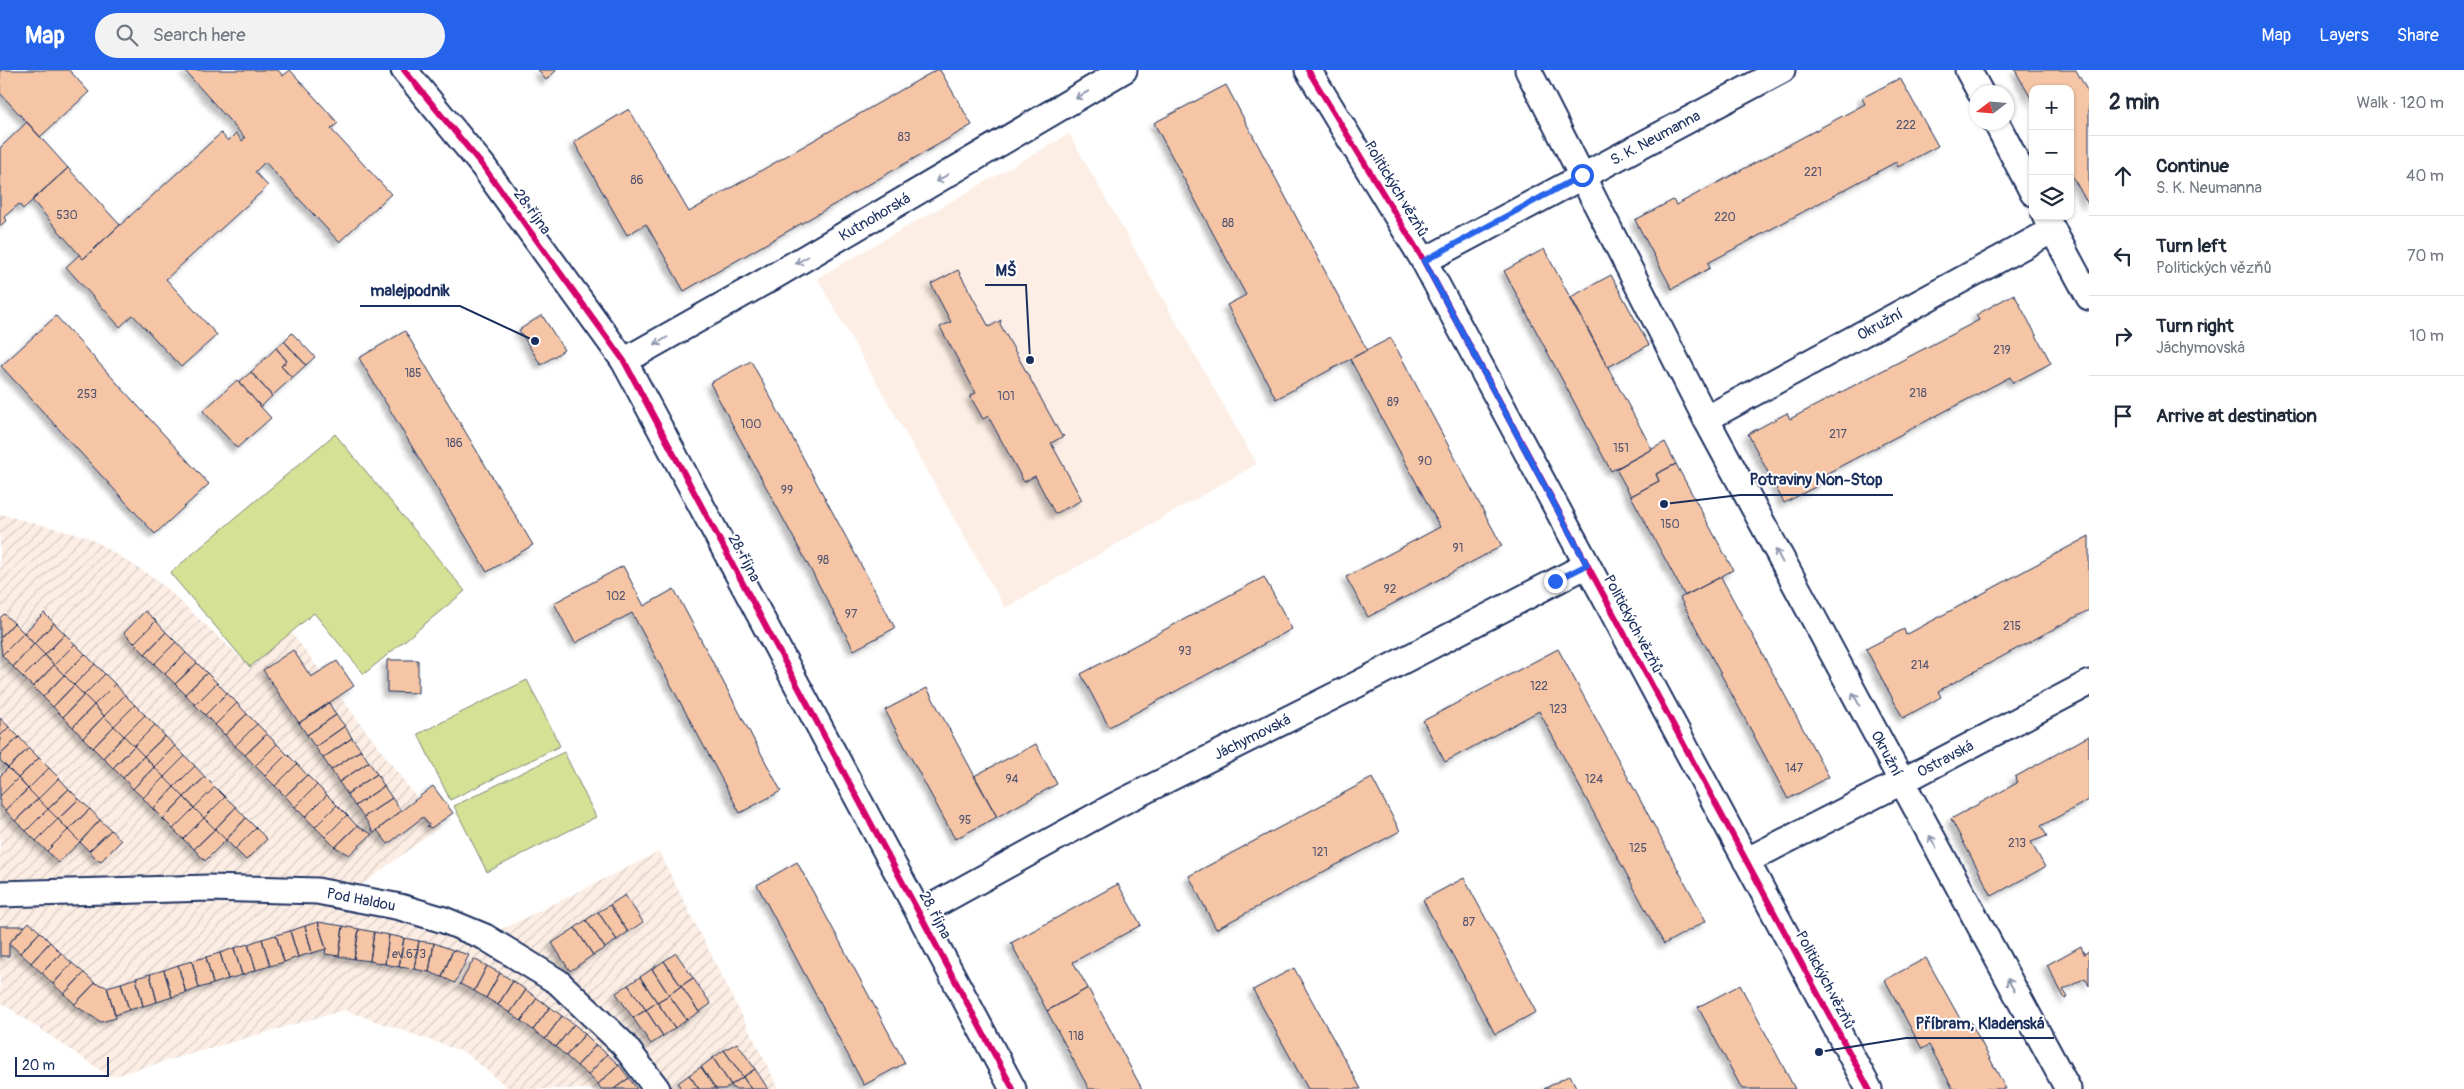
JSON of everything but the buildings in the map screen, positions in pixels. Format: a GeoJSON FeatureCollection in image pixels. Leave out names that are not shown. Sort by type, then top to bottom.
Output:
{"type":"FeatureCollection","features":[{"type":"Feature","properties":{"kind":"street","name":"28. října"},"geometry":{"type":"LineString","coordinates":[[404,70],[483,166],[624,362],[1013,1089]]}},
{"type":"Feature","properties":{"kind":"street","name":"Kutnohorská"},"geometry":{"type":"LineString","coordinates":[[624,362],[771,278],[1124,70]]}},
{"type":"Feature","properties":{"kind":"street","name":"Politických vězňů"},"geometry":{"type":"LineString","coordinates":[[1308,70],[1424,261],[1869,1089]]}},
{"type":"Feature","properties":{"kind":"street","name":"Okružní"},"geometry":{"type":"LineString","coordinates":[[1528,70],[1706,419],[2068,1089]]}},
{"type":"Feature","properties":{"kind":"street","name":"S. K. Neumanna"},"geometry":{"type":"LineString","coordinates":[[1424,261],[1582,175],[1782,70]]}},
{"type":"Feature","properties":{"kind":"street"},"geometry":{"type":"LineString","coordinates":[[1968,70],[1976,85]]}},
{"type":"Feature","properties":{"kind":"street"},"geometry":{"type":"LineString","coordinates":[[2000,130],[2029,185]]}},
{"type":"Feature","properties":{"kind":"street","name":"Okružní"},"geometry":{"type":"LineString","coordinates":[[1706,419],[2049,223],[2089,297]]}},
{"type":"Feature","properties":{"kind":"street","name":"Jáchymovská"},"geometry":{"type":"LineString","coordinates":[[920,913],[1114,806],[1358,684],[1587,565]]}},
{"type":"Feature","properties":{"kind":"street","name":"Ostravská"},"geometry":{"type":"LineString","coordinates":[[1746,861],[2089,683]]}},
{"type":"Feature","properties":{"kind":"street","name":"Pod Haldou"},"geometry":{"type":"LineString","coordinates":[[0,894],[209,888],[317,891],[400,907],[444,920],[485,937],[558,982],[623,1044],[657,1089]]}},
{"type":"Feature","properties":{"kind":"shaded area"},"geometry":{"type":"Polygon","coordinates":[[[1069,134],[1257,464],[1005,608],[817,278],[1069,134]]]}},
{"type":"Feature","properties":{"kind":"shaded area"},"geometry":{"type":"Polygon","coordinates":[[[0,514],[88,537],[156,579],[251,667],[291,632],[439,827],[354,891],[486,937],[659,852],[779,1089],[510,1089],[464,1052],[344,1010],[111,1077],[0,1002],[0,514]]]}},
{"type":"Feature","properties":{"kind":"green space"},"geometry":{"type":"Polygon","coordinates":[[[335,434],[465,591],[364,674],[314,613],[250,667],[170,573],[335,434]]]}},
{"type":"Feature","properties":{"kind":"green space"},"geometry":{"type":"Polygon","coordinates":[[[527,680],[560,746],[450,800],[418,734],[527,680]]]}},
{"type":"Feature","properties":{"kind":"green space"},"geometry":{"type":"Polygon","coordinates":[[[564,752],[596,817],[487,872],[454,806],[564,752]]]}},
{"type":"Feature","properties":{"kind":"cycle path"},"geometry":{"type":"LineString","coordinates":[[404,70],[483,166],[624,361],[1013,1089]]}},
{"type":"Feature","properties":{"kind":"cycle path"},"geometry":{"type":"LineString","coordinates":[[1308,70],[1424,261],[1869,1089]]}},
{"type":"Feature","properties":{"kind":"place","name":"malejpodnik"},"geometry":{"type":"Point","coordinates":[535,341]}},
{"type":"Feature","properties":{"kind":"place","name":"MŠ"},"geometry":{"type":"Point","coordinates":[1030,360]}},
{"type":"Feature","properties":{"kind":"place","name":"Potraviny Non-Stop"},"geometry":{"type":"Point","coordinates":[1664,504]}},
{"type":"Feature","properties":{"kind":"place","name":"Příbram, Kladenská"},"geometry":{"type":"Point","coordinates":[1819,1052]}},
{"type":"Feature","properties":{"kind":"route"},"geometry":{"type":"LineString","coordinates":[[1555,581],[1587,565],[1424,261],[1582,175]]}}]}
